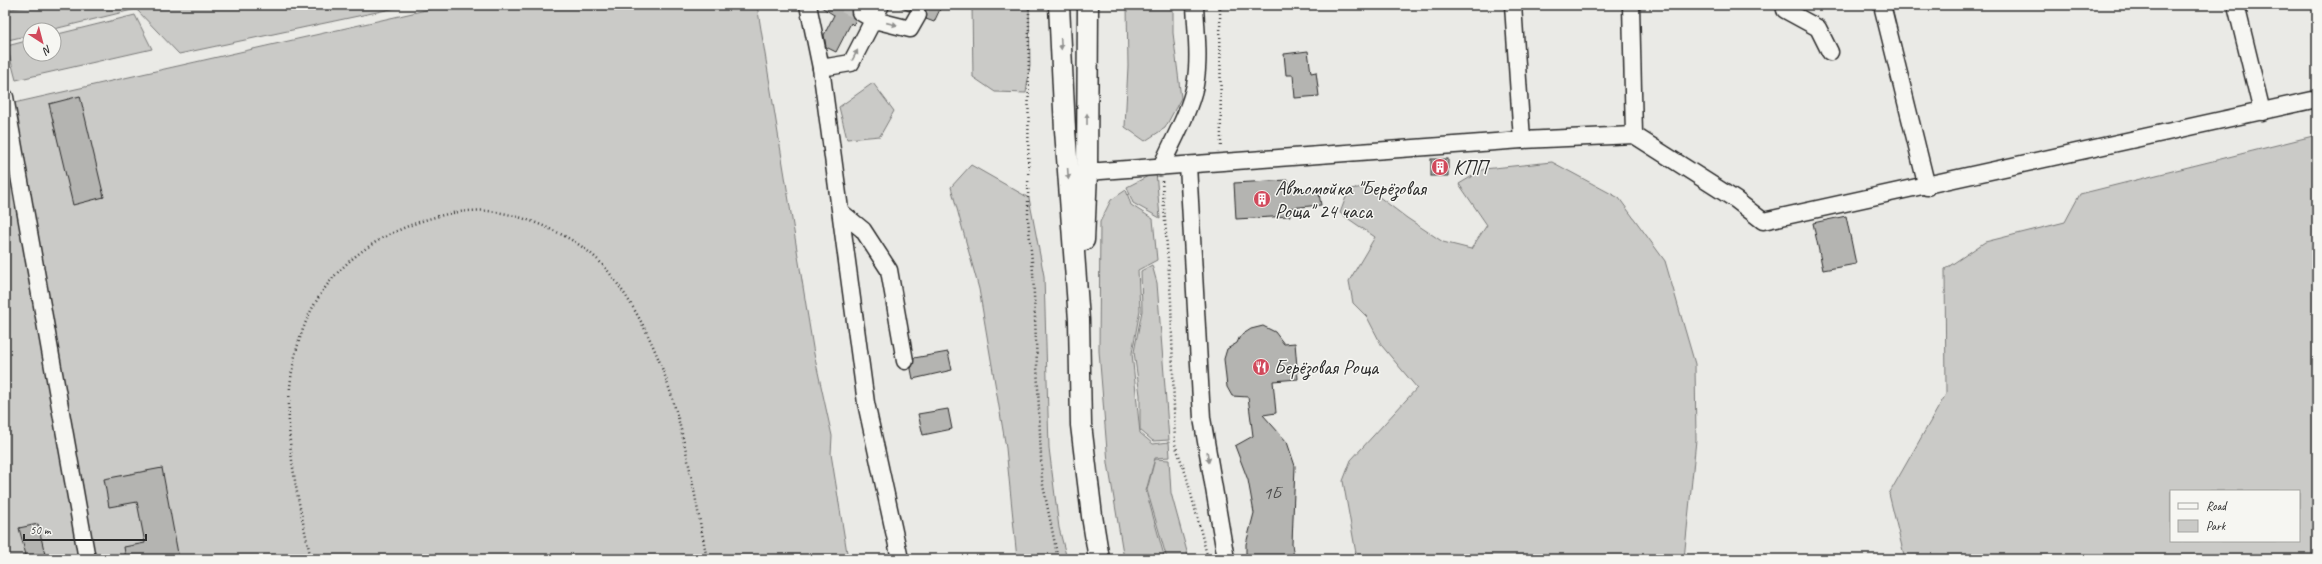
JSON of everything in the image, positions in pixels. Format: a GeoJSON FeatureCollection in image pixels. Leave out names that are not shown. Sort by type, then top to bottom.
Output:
{"type":"FeatureCollection","features":[{"type":"Feature","properties":{"kind":"main road"},"geometry":{"type":"LineString","coordinates":[[1059,5],[1065,130],[1079,320],[1081,425],[1092,516],[1099,559]]}},
{"type":"Feature","properties":{"kind":"main road"},"geometry":{"type":"LineString","coordinates":[[1079,320],[1087,172],[1088,5]]}},
{"type":"Feature","properties":{"kind":"street"},"geometry":{"type":"LineString","coordinates":[[808,5],[821,68],[866,403],[900,559]]}},
{"type":"Feature","properties":{"kind":"street"},"geometry":{"type":"LineString","coordinates":[[821,68],[851,63],[881,5]]}},
{"type":"Feature","properties":{"kind":"street"},"geometry":{"type":"LineString","coordinates":[[1161,166],[1189,104],[1195,84],[1197,62],[1195,5]]}},
{"type":"Feature","properties":{"kind":"street"},"geometry":{"type":"LineString","coordinates":[[1513,5],[1522,140]]}},
{"type":"Feature","properties":{"kind":"street"},"geometry":{"type":"LineString","coordinates":[[1631,5],[1634,134]]}},
{"type":"Feature","properties":{"kind":"street"},"geometry":{"type":"LineString","coordinates":[[1784,5],[1785,10],[1818,28],[1830,52]]}},
{"type":"Feature","properties":{"kind":"street"},"geometry":{"type":"LineString","coordinates":[[1882,5],[1927,186]]}},
{"type":"Feature","properties":{"kind":"street"},"geometry":{"type":"LineString","coordinates":[[2236,5],[2262,112]]}},
{"type":"Feature","properties":{"kind":"street"},"geometry":{"type":"LineString","coordinates":[[860,12],[874,20],[910,29],[918,15]]}},
{"type":"Feature","properties":{"kind":"street"},"geometry":{"type":"LineString","coordinates":[[5,97],[87,559]]}},
{"type":"Feature","properties":{"kind":"street"},"geometry":{"type":"LineString","coordinates":[[1087,172],[1430,146],[1634,134],[1736,200],[1763,221],[2317,100]]}},
{"type":"Feature","properties":{"kind":"street"},"geometry":{"type":"LineString","coordinates":[[1188,165],[1202,418],[1226,559]]}},
{"type":"Feature","properties":{"kind":"street"},"geometry":{"type":"LineString","coordinates":[[841,212],[863,230],[889,270],[905,362]]}},
{"type":"Feature","properties":{"kind":"path"},"geometry":{"type":"LineString","coordinates":[[1029,5],[1028,219],[1033,272],[1042,480],[1058,559]]}},
{"type":"Feature","properties":{"kind":"path"},"geometry":{"type":"LineString","coordinates":[[1220,5],[1221,163]]}},
{"type":"Feature","properties":{"kind":"path"},"geometry":{"type":"LineString","coordinates":[[1161,166],[1171,300],[1175,444],[1186,475],[1208,559]]}},
{"type":"Feature","properties":{"kind":"path"},"geometry":{"type":"LineString","coordinates":[[311,559],[293,474],[288,428],[289,389],[304,326],[317,297],[340,269],[357,253],[379,238],[408,225],[436,216],[463,212],[488,211],[539,224],[564,235],[586,249],[610,273],[629,301],[660,361],[673,393],[682,428],[707,559]]}},
{"type":"Feature","properties":{"kind":"green space"},"geometry":{"type":"Polygon","coordinates":[[[35,5],[410,5],[179,54],[136,9],[62,27],[62,22],[22,22],[22,37],[8,40],[5,10],[35,5]]]}},
{"type":"Feature","properties":{"kind":"green space"},"geometry":{"type":"Polygon","coordinates":[[[448,5],[757,5],[814,354],[832,436],[831,454],[848,559],[5,559],[5,105],[448,5]]]}},
{"type":"Feature","properties":{"kind":"green space"},"geometry":{"type":"Polygon","coordinates":[[[972,5],[1029,5],[1030,66],[1026,93],[995,92],[973,77],[972,5]]]}},
{"type":"Feature","properties":{"kind":"green space"},"geometry":{"type":"Polygon","coordinates":[[[1127,5],[1173,5],[1173,33],[1181,98],[1165,128],[1145,141],[1125,127],[1128,66],[1127,5]]]}},
{"type":"Feature","properties":{"kind":"green space"},"geometry":{"type":"Polygon","coordinates":[[[135,15],[152,49],[16,80],[7,46],[22,42],[22,62],[62,62],[62,33],[135,15]]]}},
{"type":"Feature","properties":{"kind":"green space"},"geometry":{"type":"Polygon","coordinates":[[[873,83],[894,111],[880,136],[847,139],[839,107],[873,83]]]}},
{"type":"Feature","properties":{"kind":"green space"},"geometry":{"type":"Polygon","coordinates":[[[2317,135],[2317,559],[1905,559],[1889,494],[1946,394],[1945,269],[1985,242],[2065,222],[2080,194],[2317,135]]]}},
{"type":"Feature","properties":{"kind":"green space"},"geometry":{"type":"Polygon","coordinates":[[[1552,162],[1619,198],[1665,261],[1695,364],[1696,440],[1684,559],[1357,559],[1343,481],[1351,460],[1417,388],[1382,346],[1367,317],[1353,303],[1349,281],[1375,237],[1340,213],[1349,189],[1366,187],[1407,218],[1443,242],[1471,249],[1487,225],[1459,184],[1484,169],[1552,162]]]}},
{"type":"Feature","properties":{"kind":"green space"},"geometry":{"type":"Polygon","coordinates":[[[971,165],[1029,198],[1044,276],[1049,448],[1059,528],[1067,559],[1017,559],[1006,448],[979,289],[951,187],[971,165]]]}},
{"type":"Feature","properties":{"kind":"green space"},"geometry":{"type":"Polygon","coordinates":[[[1156,172],[1160,218],[1133,203],[1127,187],[1156,172]]]}},
{"type":"Feature","properties":{"kind":"green space"},"geometry":{"type":"Polygon","coordinates":[[[1126,190],[1131,205],[1153,219],[1157,260],[1138,270],[1140,310],[1132,353],[1140,433],[1153,444],[1169,442],[1170,457],[1155,458],[1146,491],[1165,559],[1124,559],[1108,463],[1099,351],[1100,222],[1111,200],[1126,190]]]}},
{"type":"Feature","properties":{"kind":"green space"},"geometry":{"type":"Polygon","coordinates":[[[1152,265],[1157,283],[1169,440],[1153,441],[1140,430],[1140,395],[1134,352],[1142,311],[1141,271],[1152,265]]]}},
{"type":"Feature","properties":{"kind":"green space"},"geometry":{"type":"Polygon","coordinates":[[[1155,459],[1169,460],[1171,493],[1189,559],[1167,559],[1147,490],[1155,459]]]}},
{"type":"Feature","properties":{"kind":"building"},"geometry":{"type":"Polygon","coordinates":[[[818,5],[854,5],[851,12],[856,20],[853,25],[851,23],[836,52],[826,47],[824,35],[834,15],[818,5]]]}},
{"type":"Feature","properties":{"kind":"building"},"geometry":{"type":"Polygon","coordinates":[[[896,5],[942,5],[934,22],[926,19],[926,11],[922,7],[914,7],[909,11],[896,5]]]}},
{"type":"Feature","properties":{"kind":"building"},"geometry":{"type":"Polygon","coordinates":[[[1308,51],[1311,73],[1316,72],[1319,96],[1295,98],[1293,75],[1286,75],[1284,54],[1308,51]]]}},
{"type":"Feature","properties":{"kind":"building"},"geometry":{"type":"Polygon","coordinates":[[[80,96],[104,197],[73,205],[49,104],[80,96]]]}},
{"type":"Feature","properties":{"kind":"building","name":"КПП"},"geometry":{"type":"Polygon","coordinates":[[[1431,159],[1448,159],[1448,176],[1431,176],[1431,159]]]}},
{"type":"Feature","properties":{"kind":"building","name":"Автомойка \"Берёзовая Роща\" 24 часа"},"geometry":{"type":"Polygon","coordinates":[[[1288,180],[1288,190],[1318,188],[1321,205],[1289,208],[1290,216],[1236,219],[1234,183],[1288,180]]]}},
{"type":"Feature","properties":{"kind":"building"},"geometry":{"type":"Polygon","coordinates":[[[1846,216],[1856,264],[1823,270],[1813,223],[1846,216]]]}},
{"type":"Feature","properties":{"kind":"building"},"geometry":{"type":"Polygon","coordinates":[[[1263,326],[1275,332],[1284,344],[1295,343],[1298,379],[1273,381],[1276,413],[1263,415],[1287,442],[1295,466],[1292,544],[1294,559],[1246,559],[1246,544],[1254,513],[1248,480],[1235,446],[1253,436],[1248,397],[1232,396],[1227,387],[1224,359],[1227,349],[1237,343],[1240,336],[1251,329],[1263,326]]]}},
{"type":"Feature","properties":{"kind":"building"},"geometry":{"type":"Polygon","coordinates":[[[948,352],[952,370],[913,379],[911,369],[914,358],[948,352]]]}},
{"type":"Feature","properties":{"kind":"building"},"geometry":{"type":"Polygon","coordinates":[[[948,409],[952,429],[923,435],[918,414],[948,409]]]}},
{"type":"Feature","properties":{"kind":"building"},"geometry":{"type":"Polygon","coordinates":[[[162,468],[179,559],[126,559],[124,547],[145,543],[137,502],[109,507],[104,479],[162,468]]]}},
{"type":"Feature","properties":{"kind":"building"},"geometry":{"type":"Polygon","coordinates":[[[38,524],[46,559],[27,559],[19,528],[38,524]]]}},
{"type":"Feature","properties":{"kind":"tunnel"},"geometry":{"type":"LineString","coordinates":[[845,5],[860,12]]}},
{"type":"Feature","properties":{"kind":"tunnel"},"geometry":{"type":"LineString","coordinates":[[918,15],[923,5]]}},
{"type":"Feature","properties":{"kind":"place","name":"КПП"},"geometry":{"type":"Point","coordinates":[1440,167]}},
{"type":"Feature","properties":{"kind":"place","name":"Автомойка \"Берёзовая Роща\" 24 часа"},"geometry":{"type":"Point","coordinates":[1262,199]}},
{"type":"Feature","properties":{"kind":"place","name":"Берёзовая Роща"},"geometry":{"type":"Point","coordinates":[1261,367]}}]}
